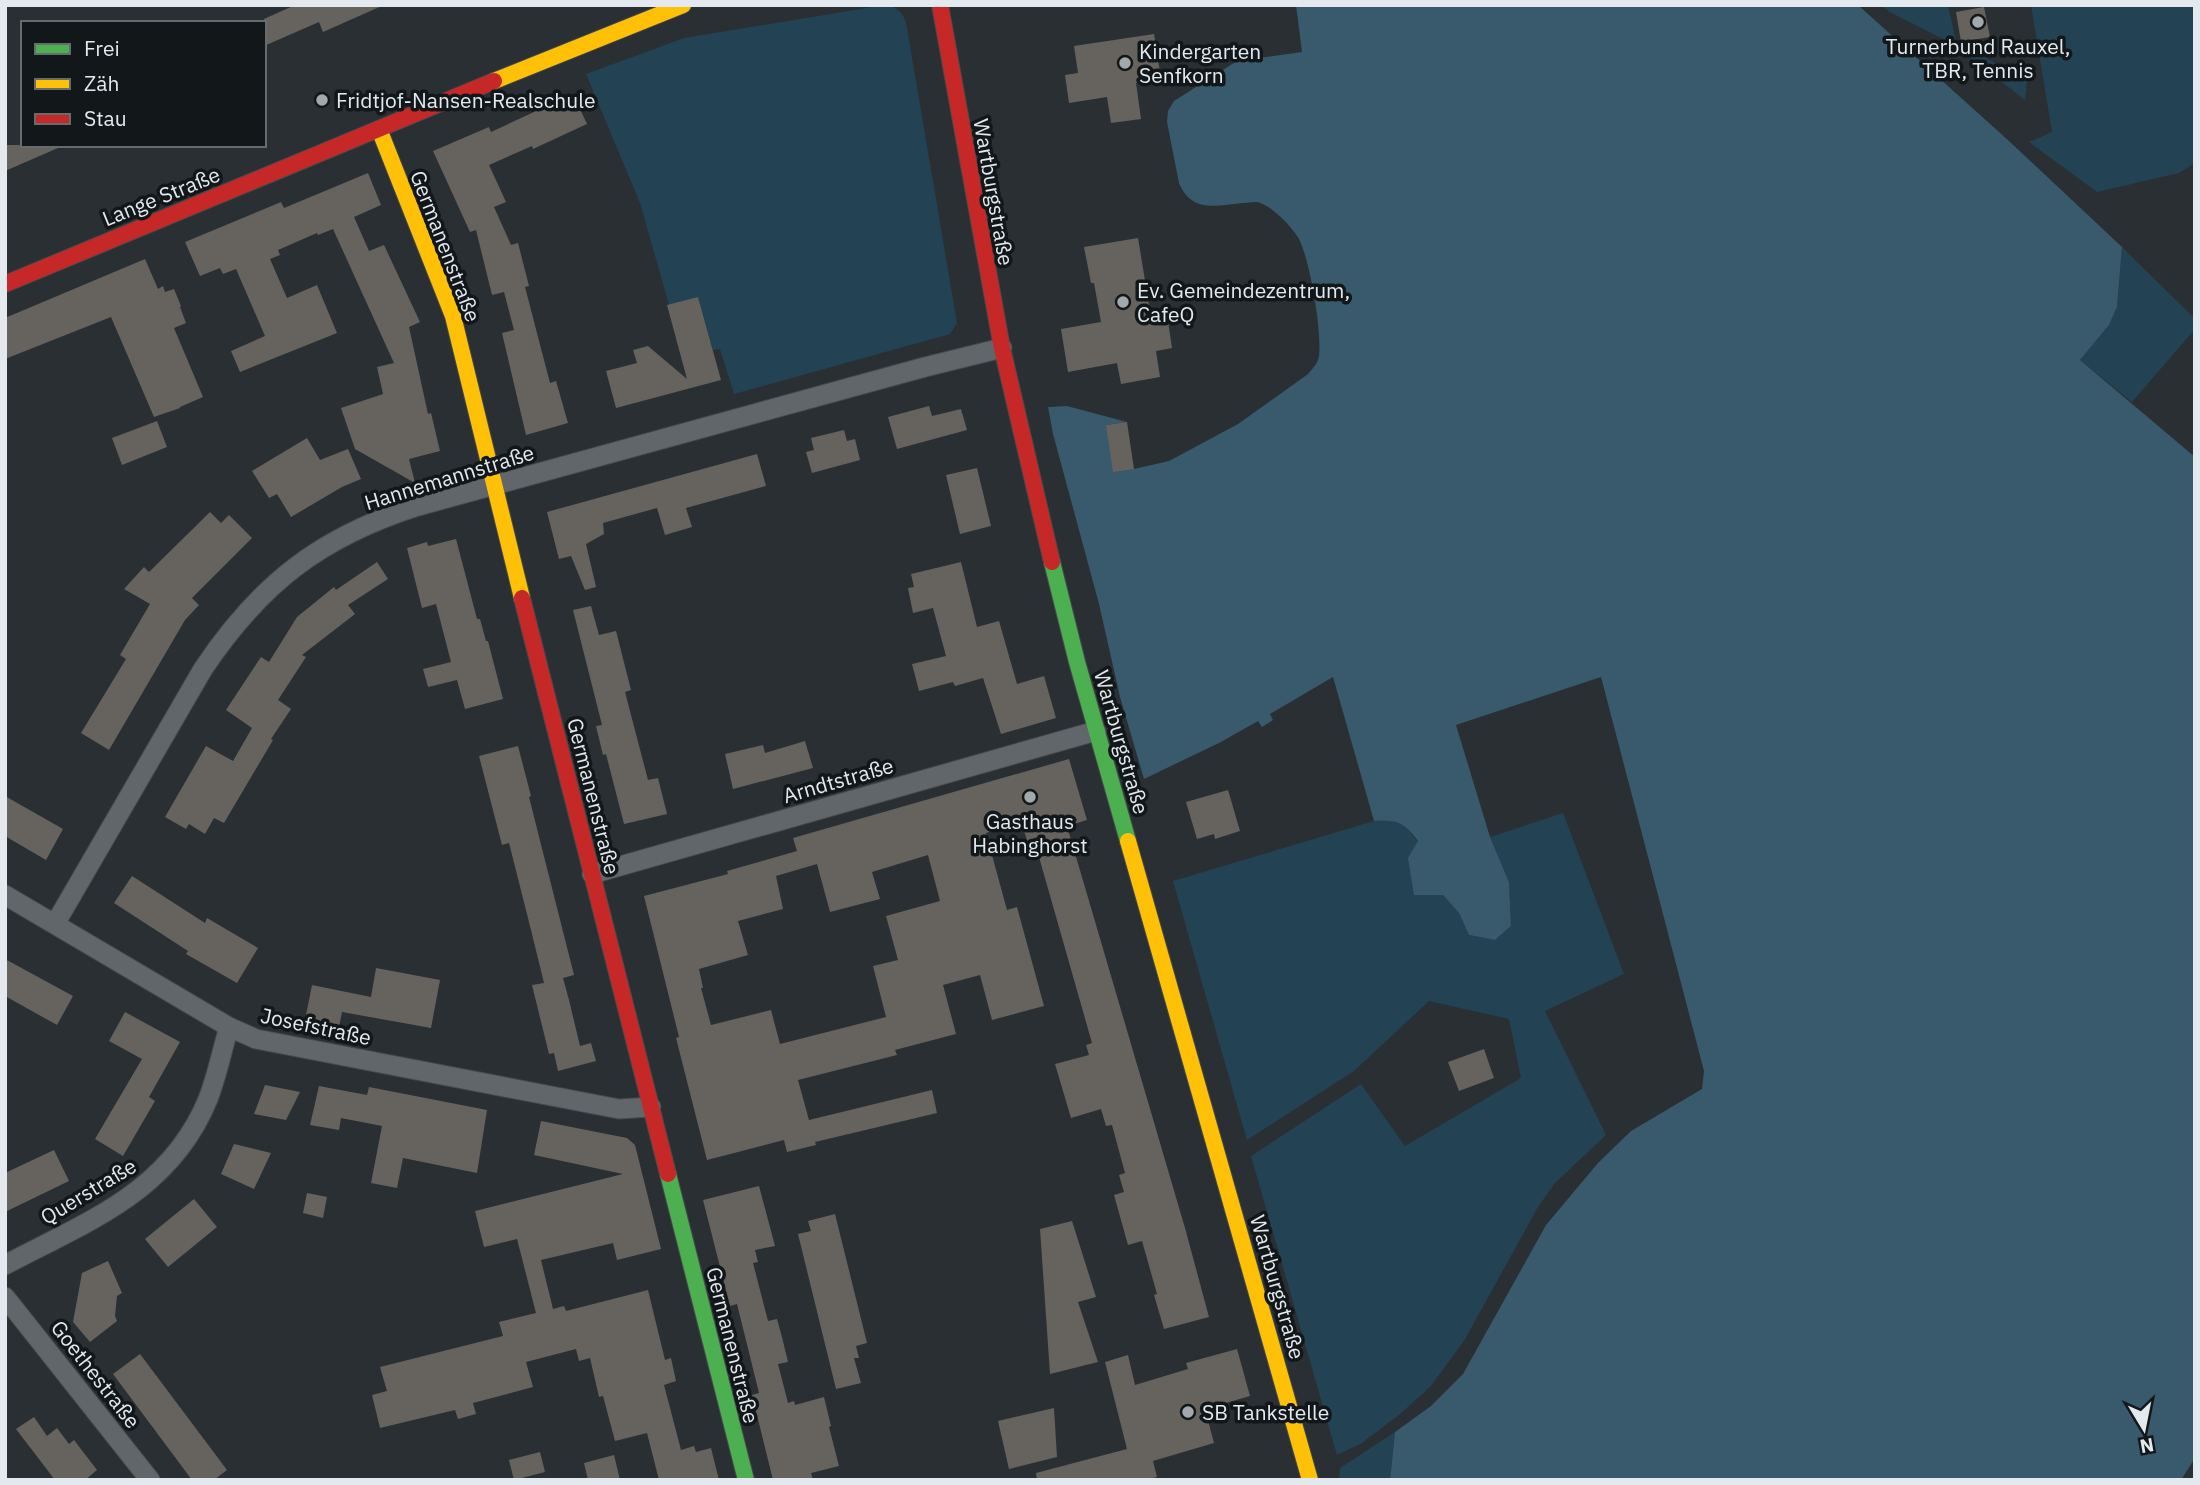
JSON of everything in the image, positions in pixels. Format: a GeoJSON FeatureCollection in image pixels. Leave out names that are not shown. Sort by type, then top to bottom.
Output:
{"type":"FeatureCollection","features":[{"type":"Feature","properties":{"kind":"street","name":"Lange Straße"},"geometry":{"type":"LineString","coordinates":[[5,284],[683,5]]}},
{"type":"Feature","properties":{"kind":"street","name":"Wartburgstraße"},"geometry":{"type":"LineString","coordinates":[[940,5],[1002,348],[1032,480],[1096,731],[1311,1480]]}},
{"type":"Feature","properties":{"kind":"street","name":"Germanenstraße"},"geometry":{"type":"LineString","coordinates":[[379,129],[453,316],[493,485],[746,1480]]}},
{"type":"Feature","properties":{"kind":"street","name":"Hannemannstraße"},"geometry":{"type":"LineString","coordinates":[[55,924],[224,639],[247,611],[318,550],[383,517],[1002,348]]}},
{"type":"Feature","properties":{"kind":"street","name":"Arndtstraße"},"geometry":{"type":"LineString","coordinates":[[592,874],[1096,731]]}},
{"type":"Feature","properties":{"kind":"street","name":"Josefstraße"},"geometry":{"type":"LineString","coordinates":[[5,895],[229,1027],[256,1039],[605,1107],[637,1110],[651,1107]]}},
{"type":"Feature","properties":{"kind":"street","name":"Querstraße"},"geometry":{"type":"LineString","coordinates":[[5,1265],[106,1212],[136,1193],[164,1168],[193,1131],[209,1097],[229,1027]]}},
{"type":"Feature","properties":{"kind":"street","name":"Goethestraße"},"geometry":{"type":"LineString","coordinates":[[5,1297],[150,1480]]}},
{"type":"Feature","properties":{"kind":"shaded area"},"geometry":{"type":"Polygon","coordinates":[[[885,5],[898,10],[906,22],[957,323],[950,334],[734,394],[720,349],[713,350],[698,297],[669,305],[640,203],[586,74],[684,38],[885,5]]]}},
{"type":"Feature","properties":{"kind":"shaded area"},"geometry":{"type":"Polygon","coordinates":[[[1296,5],[1858,5],[2122,247],[2117,307],[2109,325],[2080,360],[2195,457],[2195,1458],[2181,1480],[1390,1480],[1395,1432],[1431,1406],[1463,1374],[1546,1225],[1598,1163],[1631,1131],[1702,1089],[1704,1071],[1601,677],[1456,725],[1490,837],[1509,882],[1511,926],[1495,940],[1469,935],[1459,913],[1443,895],[1414,895],[1408,858],[1418,841],[1400,824],[1374,821],[1333,677],[1270,714],[1273,720],[1262,727],[1258,721],[1144,779],[1120,697],[1048,407],[1067,406],[1127,422],[1106,425],[1134,469],[1169,461],[1238,424],[1308,374],[1316,363],[1319,356],[1319,330],[1307,263],[1299,239],[1276,213],[1258,202],[1206,205],[1184,193],[1179,183],[1167,122],[1168,111],[1174,101],[1237,61],[1302,52],[1296,5]]]}},
{"type":"Feature","properties":{"kind":"shaded area"},"geometry":{"type":"Polygon","coordinates":[[[1881,5],[1948,5],[1956,42],[2027,80],[2025,100],[1953,44],[1881,5]]]}},
{"type":"Feature","properties":{"kind":"shaded area"},"geometry":{"type":"Polygon","coordinates":[[[2031,5],[2195,5],[2195,163],[2179,173],[2097,192],[2029,142],[2052,132],[2031,5]]]}},
{"type":"Feature","properties":{"kind":"shaded area"},"geometry":{"type":"Polygon","coordinates":[[[2122,247],[2195,319],[2195,329],[2132,402],[2080,360],[2109,325],[2117,307],[2122,247]]]}},
{"type":"Feature","properties":{"kind":"shaded area"},"geometry":{"type":"Polygon","coordinates":[[[1563,813],[1624,974],[1545,1011],[1606,1135],[1555,1183],[1538,1207],[1464,1341],[1430,1387],[1362,1443],[1337,1455],[1251,1156],[1361,1084],[1405,1146],[1521,1078],[1509,1019],[1429,1001],[1354,1071],[1247,1140],[1173,881],[1374,821],[1389,820],[1405,825],[1418,842],[1443,895],[1459,913],[1469,935],[1495,940],[1511,926],[1509,882],[1490,837],[1563,813]]]}},
{"type":"Feature","properties":{"kind":"shaded area"},"geometry":{"type":"Polygon","coordinates":[[[1395,1432],[1390,1480],[1339,1480],[1340,1468],[1395,1432]]]}},
{"type":"Feature","properties":{"kind":"building"},"geometry":{"type":"Polygon","coordinates":[[[295,5],[384,5],[323,32],[319,22],[266,45],[264,19],[295,5]]]}},
{"type":"Feature","properties":{"kind":"building"},"geometry":{"type":"Polygon","coordinates":[[[1984,7],[1990,37],[1961,42],[1956,12],[1984,7]]]}},
{"type":"Feature","properties":{"kind":"building"},"geometry":{"type":"Polygon","coordinates":[[[1154,34],[1161,79],[1136,83],[1141,119],[1111,123],[1107,97],[1069,103],[1065,75],[1078,73],[1074,46],[1154,34]]]}},
{"type":"Feature","properties":{"kind":"building"},"geometry":{"type":"Polygon","coordinates":[[[573,94],[587,124],[533,149],[532,146],[489,165],[506,202],[494,207],[511,245],[518,243],[529,286],[525,287],[550,383],[556,381],[568,423],[526,435],[502,333],[514,330],[504,292],[492,295],[476,230],[470,232],[433,151],[489,127],[491,132],[573,94]]]}},
{"type":"Feature","properties":{"kind":"building"},"geometry":{"type":"Polygon","coordinates":[[[5,145],[60,147],[5,171],[5,145]]]}},
{"type":"Feature","properties":{"kind":"building"},"geometry":{"type":"Polygon","coordinates":[[[368,173],[381,205],[354,217],[369,251],[384,245],[420,322],[409,327],[428,414],[431,413],[440,451],[409,459],[415,483],[355,449],[341,408],[383,394],[377,367],[394,363],[333,229],[278,250],[280,255],[270,259],[287,298],[317,285],[337,333],[240,372],[231,351],[265,336],[236,269],[223,274],[220,268],[200,276],[185,242],[281,202],[284,208],[368,173]]]}},
{"type":"Feature","properties":{"kind":"building","name":"Ev. Gemeindezentrum, CafeQ"},"geometry":{"type":"Polygon","coordinates":[[[1138,238],[1152,323],[1168,321],[1172,348],[1156,351],[1160,377],[1121,384],[1117,363],[1068,372],[1061,329],[1101,322],[1084,247],[1138,238]]]}},
{"type":"Feature","properties":{"kind":"building"},"geometry":{"type":"Polygon","coordinates":[[[145,259],[158,289],[163,286],[165,292],[174,289],[186,323],[174,328],[203,397],[154,417],[111,317],[5,359],[5,318],[145,259]]]}},
{"type":"Feature","properties":{"kind":"building"},"geometry":{"type":"Polygon","coordinates":[[[698,297],[721,380],[616,408],[606,371],[637,363],[633,350],[648,346],[687,379],[667,305],[698,297]]]}},
{"type":"Feature","properties":{"kind":"building"},"geometry":{"type":"Polygon","coordinates":[[[929,406],[932,416],[961,409],[967,430],[897,449],[888,417],[929,406]]]}},
{"type":"Feature","properties":{"kind":"building"},"geometry":{"type":"Polygon","coordinates":[[[157,421],[167,447],[122,465],[112,438],[157,421]]]}},
{"type":"Feature","properties":{"kind":"building"},"geometry":{"type":"Polygon","coordinates":[[[1127,422],[1134,469],[1113,472],[1106,425],[1127,422]]]}},
{"type":"Feature","properties":{"kind":"building"},"geometry":{"type":"Polygon","coordinates":[[[844,430],[847,441],[855,439],[860,460],[812,473],[806,452],[814,450],[811,438],[844,430]]]}},
{"type":"Feature","properties":{"kind":"building"},"geometry":{"type":"Polygon","coordinates":[[[307,438],[320,460],[348,449],[361,479],[291,517],[277,494],[269,498],[252,471],[307,438]]]}},
{"type":"Feature","properties":{"kind":"building"},"geometry":{"type":"Polygon","coordinates":[[[757,454],[766,486],[686,508],[692,527],[665,535],[657,508],[603,523],[604,534],[586,544],[596,587],[585,590],[571,556],[559,559],[547,512],[757,454]]]}},
{"type":"Feature","properties":{"kind":"building"},"geometry":{"type":"Polygon","coordinates":[[[977,468],[991,526],[960,534],[946,475],[977,468]]]}},
{"type":"Feature","properties":{"kind":"building"},"geometry":{"type":"Polygon","coordinates":[[[210,512],[221,523],[229,515],[252,538],[192,598],[199,605],[185,620],[109,750],[81,733],[126,659],[120,655],[150,604],[124,589],[144,567],[149,572],[210,512]]]}},
{"type":"Feature","properties":{"kind":"building"},"geometry":{"type":"Polygon","coordinates":[[[456,539],[477,619],[480,619],[488,641],[503,699],[465,709],[457,680],[428,687],[423,669],[451,662],[436,604],[422,608],[407,548],[427,542],[428,546],[456,539]]]}},
{"type":"Feature","properties":{"kind":"building"},"geometry":{"type":"Polygon","coordinates":[[[377,562],[388,579],[348,605],[355,614],[302,655],[306,657],[278,700],[291,709],[224,823],[214,818],[205,834],[189,824],[186,829],[165,817],[206,746],[233,761],[252,728],[226,710],[261,657],[269,662],[297,617],[334,587],[336,590],[377,562]]]}},
{"type":"Feature","properties":{"kind":"building"},"geometry":{"type":"Polygon","coordinates":[[[961,562],[977,627],[999,621],[1017,684],[1044,676],[1056,718],[1001,734],[983,678],[955,686],[953,682],[919,691],[912,664],[946,656],[933,608],[913,613],[908,588],[914,587],[911,574],[961,562]]]}},
{"type":"Feature","properties":{"kind":"building"},"geometry":{"type":"Polygon","coordinates":[[[591,606],[599,635],[616,631],[631,690],[625,692],[648,780],[658,778],[667,814],[624,824],[596,726],[602,725],[573,610],[591,606]]]}},
{"type":"Feature","properties":{"kind":"building"},"geometry":{"type":"Polygon","coordinates":[[[805,741],[813,768],[733,789],[725,754],[763,745],[765,753],[805,741]]]}},
{"type":"Feature","properties":{"kind":"building"},"geometry":{"type":"Polygon","coordinates":[[[518,746],[574,975],[563,978],[580,1046],[591,1043],[596,1061],[558,1071],[554,1053],[549,1054],[532,985],[544,983],[531,930],[509,843],[502,845],[479,756],[518,746]]]}},
{"type":"Feature","properties":{"kind":"building"},"geometry":{"type":"Polygon","coordinates":[[[1069,759],[1087,820],[1067,826],[1209,1317],[1164,1329],[1142,1241],[1128,1245],[1114,1195],[1124,1192],[1119,1175],[1125,1173],[1112,1125],[1106,1126],[1101,1109],[1071,1118],[1055,1064],[1089,1055],[1086,1045],[1092,1043],[1039,857],[1034,859],[1021,823],[986,833],[1007,910],[1017,907],[1044,1006],[992,1020],[980,975],[943,985],[956,1034],[895,1050],[897,1055],[798,1080],[809,1120],[932,1090],[937,1113],[815,1142],[816,1145],[787,1152],[784,1140],[707,1160],[644,896],[728,874],[727,871],[797,851],[793,838],[1069,759]],[[928,855],[872,872],[880,899],[830,912],[817,864],[776,876],[783,909],[738,921],[748,955],[699,969],[711,1025],[771,1010],[780,1044],[886,1017],[873,966],[898,960],[886,916],[940,901],[928,855]]]}},
{"type":"Feature","properties":{"kind":"building"},"geometry":{"type":"Polygon","coordinates":[[[1228,790],[1240,831],[1215,839],[1214,834],[1197,839],[1186,802],[1228,790]]]}},
{"type":"Feature","properties":{"kind":"building"},"geometry":{"type":"Polygon","coordinates":[[[5,796],[63,829],[46,860],[5,836],[5,796]]]}},
{"type":"Feature","properties":{"kind":"building"},"geometry":{"type":"Polygon","coordinates":[[[132,876],[205,923],[207,918],[258,948],[237,983],[186,954],[188,951],[114,903],[132,876]]]}},
{"type":"Feature","properties":{"kind":"building"},"geometry":{"type":"Polygon","coordinates":[[[5,959],[73,996],[57,1025],[5,996],[5,959]]]}},
{"type":"Feature","properties":{"kind":"building"},"geometry":{"type":"Polygon","coordinates":[[[376,968],[440,980],[431,1028],[342,1012],[339,1027],[305,1020],[312,985],[371,997],[376,968]]]}},
{"type":"Feature","properties":{"kind":"building"},"geometry":{"type":"Polygon","coordinates":[[[125,1012],[180,1042],[149,1097],[155,1101],[123,1156],[95,1139],[142,1059],[109,1041],[125,1012]]]}},
{"type":"Feature","properties":{"kind":"building"},"geometry":{"type":"Polygon","coordinates":[[[1484,1049],[1494,1078],[1459,1091],[1448,1062],[1484,1049]]]}},
{"type":"Feature","properties":{"kind":"building"},"geometry":{"type":"Polygon","coordinates":[[[265,1085],[300,1092],[286,1120],[254,1114],[265,1085]]]}},
{"type":"Feature","properties":{"kind":"building"},"geometry":{"type":"Polygon","coordinates":[[[319,1086],[367,1095],[369,1087],[487,1110],[477,1173],[403,1158],[397,1188],[371,1183],[382,1126],[341,1118],[339,1130],[310,1125],[319,1086]]]}},
{"type":"Feature","properties":{"kind":"building"},"geometry":{"type":"Polygon","coordinates":[[[541,1121],[627,1138],[635,1145],[661,1249],[617,1260],[613,1243],[541,1260],[553,1309],[564,1306],[566,1311],[648,1290],[665,1360],[671,1358],[676,1381],[664,1385],[681,1450],[694,1446],[696,1452],[711,1448],[719,1480],[659,1480],[647,1433],[615,1441],[603,1396],[599,1397],[590,1358],[579,1361],[576,1349],[526,1362],[533,1387],[473,1403],[476,1414],[458,1419],[455,1410],[380,1428],[372,1395],[387,1391],[380,1367],[503,1336],[499,1322],[536,1313],[517,1239],[484,1247],[475,1211],[623,1174],[534,1155],[541,1121]]]}},
{"type":"Feature","properties":{"kind":"building"},"geometry":{"type":"Polygon","coordinates":[[[234,1144],[271,1153],[254,1189],[221,1174],[234,1144]]]}},
{"type":"Feature","properties":{"kind":"building"},"geometry":{"type":"Polygon","coordinates":[[[54,1150],[69,1181],[5,1212],[5,1173],[54,1150]]]}},
{"type":"Feature","properties":{"kind":"building"},"geometry":{"type":"Polygon","coordinates":[[[759,1186],[775,1246],[755,1250],[758,1262],[753,1263],[768,1321],[777,1319],[782,1337],[788,1362],[778,1364],[788,1403],[794,1401],[795,1405],[824,1397],[839,1466],[811,1473],[813,1480],[773,1480],[752,1395],[759,1393],[737,1304],[730,1306],[703,1200],[759,1186]]]}},
{"type":"Feature","properties":{"kind":"building"},"geometry":{"type":"Polygon","coordinates":[[[307,1193],[327,1197],[323,1218],[303,1213],[307,1193]]]}},
{"type":"Feature","properties":{"kind":"building"},"geometry":{"type":"Polygon","coordinates":[[[194,1199],[217,1227],[168,1267],[145,1239],[194,1199]]]}},
{"type":"Feature","properties":{"kind":"building"},"geometry":{"type":"Polygon","coordinates":[[[835,1214],[867,1343],[856,1346],[859,1358],[854,1358],[861,1383],[836,1389],[798,1234],[811,1231],[808,1221],[835,1214]]]}},
{"type":"Feature","properties":{"kind":"building"},"geometry":{"type":"Polygon","coordinates":[[[1072,1221],[1096,1297],[1078,1302],[1098,1362],[1050,1374],[1040,1229],[1072,1221]]]}},
{"type":"Feature","properties":{"kind":"building"},"geometry":{"type":"Polygon","coordinates":[[[108,1261],[122,1293],[117,1296],[117,1321],[90,1342],[73,1322],[82,1273],[108,1261]]]}},
{"type":"Feature","properties":{"kind":"building"},"geometry":{"type":"Polygon","coordinates":[[[1237,1349],[1250,1396],[1205,1409],[1214,1443],[1153,1461],[1157,1477],[1145,1480],[1037,1480],[1036,1473],[1127,1449],[1105,1362],[1128,1355],[1135,1385],[1188,1369],[1186,1363],[1237,1349]]]}},
{"type":"Feature","properties":{"kind":"building"},"geometry":{"type":"Polygon","coordinates":[[[140,1354],[227,1470],[214,1480],[192,1480],[113,1374],[140,1354]]]}},
{"type":"Feature","properties":{"kind":"building"},"geometry":{"type":"Polygon","coordinates":[[[1054,1408],[1057,1457],[1009,1469],[998,1421],[1054,1408]]]}},
{"type":"Feature","properties":{"kind":"building"},"geometry":{"type":"Polygon","coordinates":[[[34,1417],[47,1436],[57,1428],[69,1444],[74,1440],[97,1470],[85,1480],[55,1480],[16,1429],[34,1417]]]}},
{"type":"Feature","properties":{"kind":"building"},"geometry":{"type":"Polygon","coordinates":[[[540,1452],[545,1472],[514,1480],[509,1460],[540,1452]]]}},
{"type":"Feature","properties":{"kind":"building"},"geometry":{"type":"Polygon","coordinates":[[[614,1455],[620,1480],[588,1480],[584,1463],[614,1455]]]}},
{"type":"Feature","properties":{"kind":"traffic: fast"},"geometry":{"type":"LineString","coordinates":[[1052,562],[1077,662],[1128,841]]}},
{"type":"Feature","properties":{"kind":"traffic: fast"},"geometry":{"type":"LineString","coordinates":[[668,1174],[746,1480]]}},
{"type":"Feature","properties":{"kind":"traffic: slow"},"geometry":{"type":"LineString","coordinates":[[494,81],[683,5]]}},
{"type":"Feature","properties":{"kind":"traffic: slow"},"geometry":{"type":"LineString","coordinates":[[379,129],[453,316],[522,598]]}},
{"type":"Feature","properties":{"kind":"traffic: slow"},"geometry":{"type":"LineString","coordinates":[[1128,841],[1310,1480]]}},
{"type":"Feature","properties":{"kind":"traffic: jam"},"geometry":{"type":"LineString","coordinates":[[940,5],[1002,348],[1052,562]]}},
{"type":"Feature","properties":{"kind":"traffic: jam"},"geometry":{"type":"LineString","coordinates":[[5,284],[494,81]]}},
{"type":"Feature","properties":{"kind":"traffic: jam"},"geometry":{"type":"LineString","coordinates":[[522,598],[668,1174]]}},
{"type":"Feature","properties":{"kind":"place","name":"Turnerbund Rauxel, TBR, Tennis"},"geometry":{"type":"Point","coordinates":[1978,22]}},
{"type":"Feature","properties":{"kind":"place","name":"Kindergarten Senfkorn"},"geometry":{"type":"Point","coordinates":[1125,63]}},
{"type":"Feature","properties":{"kind":"place","name":"Fridtjof-Nansen-Realschule"},"geometry":{"type":"Point","coordinates":[322,100]}},
{"type":"Feature","properties":{"kind":"place","name":"Ev. Gemeindezentrum, CafeQ"},"geometry":{"type":"Point","coordinates":[1123,302]}},
{"type":"Feature","properties":{"kind":"place","name":"Gasthaus Habinghorst"},"geometry":{"type":"Point","coordinates":[1030,797]}},
{"type":"Feature","properties":{"kind":"place","name":"SB Tankstelle"},"geometry":{"type":"Point","coordinates":[1188,1412]}}]}
